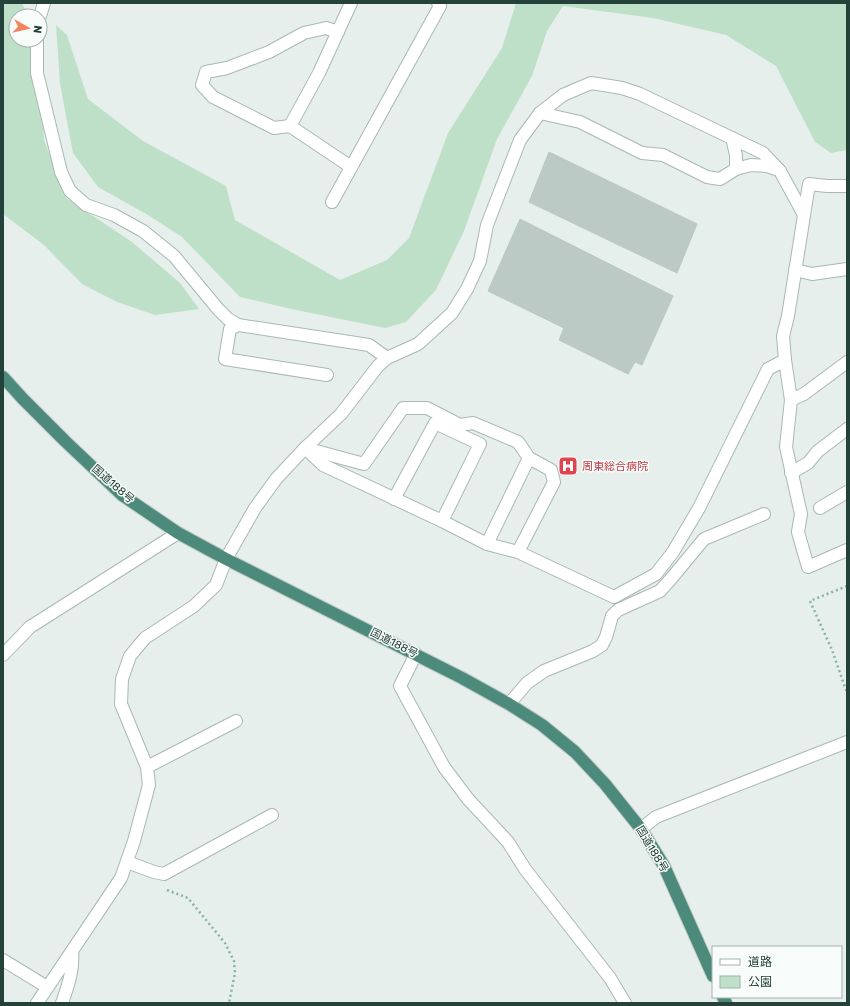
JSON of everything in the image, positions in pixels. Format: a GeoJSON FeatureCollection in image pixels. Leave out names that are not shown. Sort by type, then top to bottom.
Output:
{"type":"FeatureCollection","features":[{"type":"Feature","properties":{"kind":"highway","name":"国道188号"},"geometry":{"type":"LineString","coordinates":[[3,377],[65,442],[122,495],[178,533],[226,559],[416,654],[510,704],[542,726],[575,752],[605,784],[641,829],[664,866],[712,974]]}},
{"type":"Feature","properties":{"kind":"street"},"geometry":{"type":"LineString","coordinates":[[290,126],[319,73],[351,3]]}},
{"type":"Feature","properties":{"kind":"street"},"geometry":{"type":"LineString","coordinates":[[332,202],[440,6],[438,3]]}},
{"type":"Feature","properties":{"kind":"street"},"geometry":{"type":"LineString","coordinates":[[338,32],[326,28],[304,33],[269,52],[227,68],[206,72],[202,85],[213,97],[274,128],[290,126],[351,167]]}},
{"type":"Feature","properties":{"kind":"street"},"geometry":{"type":"LineString","coordinates":[[37,48],[37,73],[61,172],[70,191],[86,205],[114,215],[142,231],[174,256],[218,309],[228,319],[238,325],[369,345],[387,358]]}},
{"type":"Feature","properties":{"kind":"street"},"geometry":{"type":"LineString","coordinates":[[37,1003],[121,878],[134,841],[149,784],[147,767],[121,704],[122,679],[130,656],[145,638],[194,606],[216,585],[226,559],[255,508],[276,479],[305,448],[341,414],[378,366],[387,358],[418,344],[452,313],[467,289],[480,261],[487,225],[520,140],[540,113],[563,95],[591,83],[622,88],[640,94],[763,153],[780,171],[804,215]]}},
{"type":"Feature","properties":{"kind":"street"},"geometry":{"type":"LineString","coordinates":[[540,113],[580,122],[642,153],[662,156],[707,177],[720,178],[751,165],[767,166],[780,171]]}},
{"type":"Feature","properties":{"kind":"street"},"geometry":{"type":"LineString","coordinates":[[732,138],[736,155],[736,170]]}},
{"type":"Feature","properties":{"kind":"street"},"geometry":{"type":"LineString","coordinates":[[847,186],[809,184],[794,270],[788,316],[783,336],[791,400],[786,447],[801,514],[798,532],[808,566],[847,550]]}},
{"type":"Feature","properties":{"kind":"street"},"geometry":{"type":"LineString","coordinates":[[794,270],[812,274],[847,270]]}},
{"type":"Feature","properties":{"kind":"street"},"geometry":{"type":"LineString","coordinates":[[238,325],[230,329],[225,359],[327,375]]}},
{"type":"Feature","properties":{"kind":"street"},"geometry":{"type":"LineString","coordinates":[[305,448],[323,465],[487,544],[518,552],[614,597],[656,574],[673,552],[699,508],[768,369],[785,360]]}},
{"type":"Feature","properties":{"kind":"street"},"geometry":{"type":"LineString","coordinates":[[791,400],[804,394],[847,362]]}},
{"type":"Feature","properties":{"kind":"street"},"geometry":{"type":"LineString","coordinates":[[305,448],[364,464],[403,408],[427,408],[460,425],[474,423],[518,442],[528,458],[551,470],[554,482],[518,552]]}},
{"type":"Feature","properties":{"kind":"street"},"geometry":{"type":"LineString","coordinates":[[394,499],[435,423],[480,444],[442,521]]}},
{"type":"Feature","properties":{"kind":"street"},"geometry":{"type":"LineString","coordinates":[[791,473],[808,463],[818,451],[847,429]]}},
{"type":"Feature","properties":{"kind":"street"},"geometry":{"type":"LineString","coordinates":[[487,544],[528,458]]}},
{"type":"Feature","properties":{"kind":"street"},"geometry":{"type":"LineString","coordinates":[[820,508],[847,492]]}},
{"type":"Feature","properties":{"kind":"street"},"geometry":{"type":"LineString","coordinates":[[510,704],[527,683],[544,671],[593,651],[602,645],[612,616],[618,610],[660,591],[704,539],[764,514]]}},
{"type":"Feature","properties":{"kind":"street"},"geometry":{"type":"LineString","coordinates":[[3,655],[30,627],[178,533]]}},
{"type":"Feature","properties":{"kind":"street"},"geometry":{"type":"LineString","coordinates":[[416,654],[400,686],[444,767],[468,799],[508,842],[525,869],[610,978],[625,1003]]}},
{"type":"Feature","properties":{"kind":"street"},"geometry":{"type":"LineString","coordinates":[[147,767],[236,720]]}},
{"type":"Feature","properties":{"kind":"street"},"geometry":{"type":"LineString","coordinates":[[641,829],[656,817],[847,742]]}},
{"type":"Feature","properties":{"kind":"street"},"geometry":{"type":"LineString","coordinates":[[127,862],[164,874],[272,815]]}},
{"type":"Feature","properties":{"kind":"street"},"geometry":{"type":"LineString","coordinates":[[62,1003],[69,983],[73,962],[72,952]]}},
{"type":"Feature","properties":{"kind":"street"},"geometry":{"type":"LineString","coordinates":[[3,960],[47,987]]}},
{"type":"Feature","properties":{"kind":"path"},"geometry":{"type":"LineString","coordinates":[[847,586],[810,601],[832,650],[847,693]]}},
{"type":"Feature","properties":{"kind":"path"},"geometry":{"type":"LineString","coordinates":[[165,889],[188,898],[225,943],[234,961],[235,973],[229,1003]]}},
{"type":"Feature","properties":{"kind":"green space"},"geometry":{"type":"Polygon","coordinates":[[[3,3],[22,3],[24,8],[8,8],[8,48],[38,48],[44,140],[66,198],[132,242],[180,283],[199,309],[155,315],[117,302],[82,284],[44,245],[3,214],[3,3]]]}},
{"type":"Feature","properties":{"kind":"green space"},"geometry":{"type":"Polygon","coordinates":[[[516,3],[847,3],[847,150],[831,153],[815,142],[776,66],[726,35],[653,18],[563,6],[547,31],[532,76],[497,139],[464,231],[436,290],[406,322],[385,328],[240,297],[182,237],[148,215],[98,187],[73,153],[60,84],[56,25],[67,35],[88,99],[143,141],[226,186],[235,220],[340,280],[387,260],[409,238],[448,133],[502,48],[516,3]]]}},
{"type":"Feature","properties":{"kind":"building"},"geometry":{"type":"Polygon","coordinates":[[[549,152],[697,224],[677,273],[529,202],[549,152]]]}},
{"type":"Feature","properties":{"kind":"building"},"geometry":{"type":"Polygon","coordinates":[[[520,219],[673,296],[642,365],[635,362],[628,374],[559,340],[564,328],[488,291],[520,219]]]}},
{"type":"Feature","properties":{"kind":"place","name":"周東総合病院"},"geometry":{"type":"Point","coordinates":[568,466]}}]}
